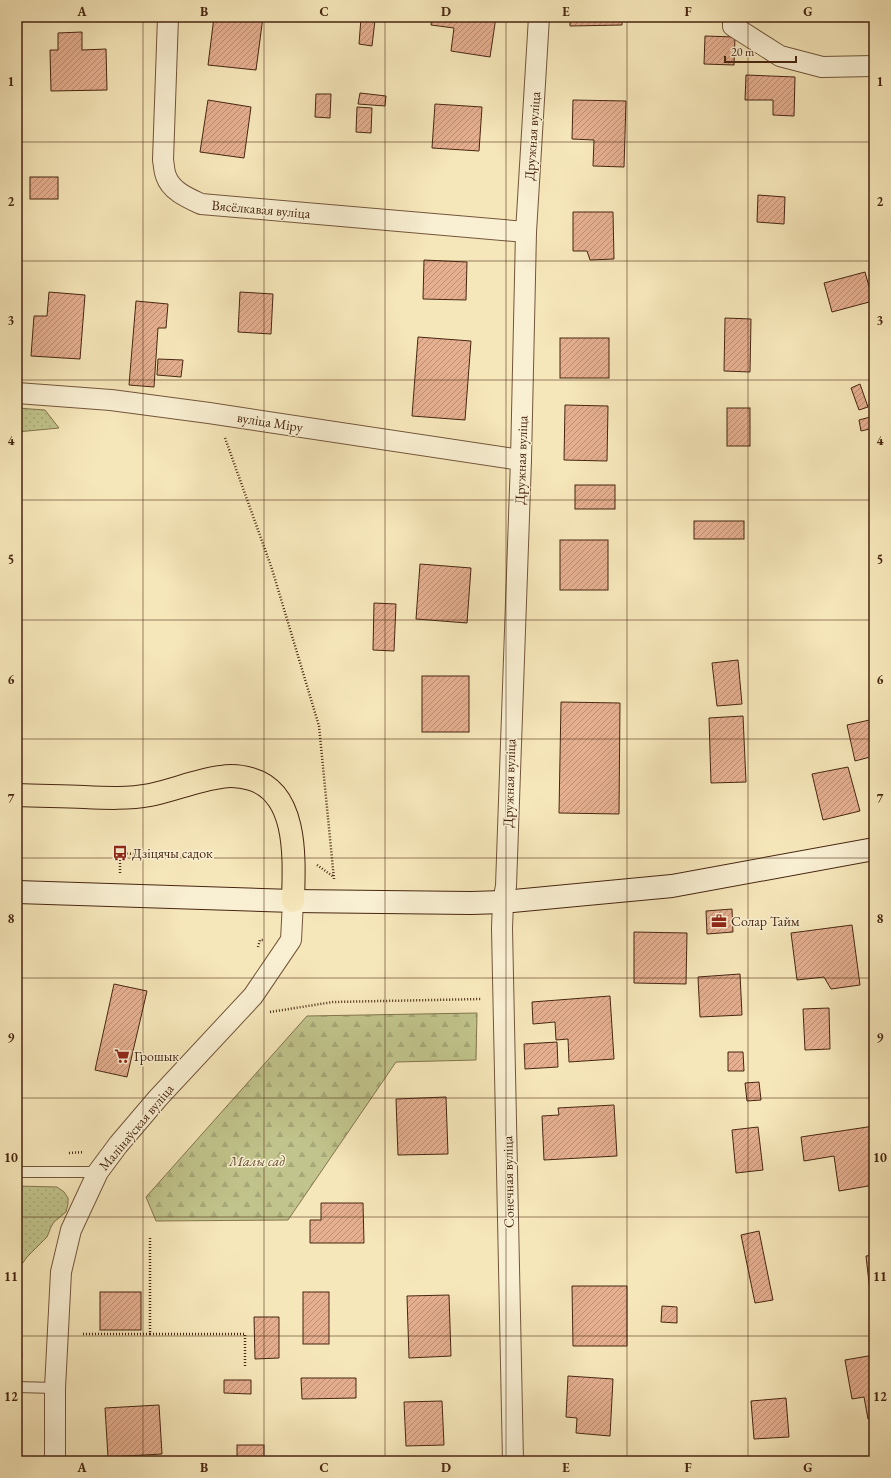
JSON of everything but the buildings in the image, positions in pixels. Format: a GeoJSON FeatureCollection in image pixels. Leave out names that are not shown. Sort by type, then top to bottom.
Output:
{"type":"FeatureCollection","features":[{"type":"Feature","properties":{"kind":"highway"},"geometry":{"type":"LineString","coordinates":[[17,795],[114,798],[149,795],[222,776],[240,776],[257,781],[271,790],[282,805],[289,822],[292,846],[293,901]]}},
{"type":"Feature","properties":{"kind":"main road"},"geometry":{"type":"LineString","coordinates":[[17,892],[293,901],[471,904],[672,886],[874,849]]}},
{"type":"Feature","properties":{"kind":"street","name":"Вясёлкавая вуліца"},"geometry":{"type":"LineString","coordinates":[[168,17],[163,160],[166,178],[177,191],[186,197],[201,204],[526,232]]}},
{"type":"Feature","properties":{"kind":"street","name":"Дружная вуліца"},"geometry":{"type":"LineString","coordinates":[[503,902],[506,886],[521,460],[526,232],[539,17]]}},
{"type":"Feature","properties":{"kind":"street"},"geometry":{"type":"LineString","coordinates":[[733,17],[733,26],[780,56],[822,67],[874,66]]}},
{"type":"Feature","properties":{"kind":"street","name":"вуліца Міру"},"geometry":{"type":"LineString","coordinates":[[17,393],[111,400],[216,414],[521,460]]}},
{"type":"Feature","properties":{"kind":"street","name":"Малінаўская вуліца"},"geometry":{"type":"LineString","coordinates":[[56,1461],[55,1388],[61,1272],[71,1230],[98,1172],[118,1145],[158,1098],[253,996],[291,940],[293,901]]}},
{"type":"Feature","properties":{"kind":"street","name":"Сонечная вуліца"},"geometry":{"type":"LineString","coordinates":[[503,902],[503,998],[514,1461]]}},
{"type":"Feature","properties":{"kind":"lane"},"geometry":{"type":"LineString","coordinates":[[17,1172],[98,1172]]}},
{"type":"Feature","properties":{"kind":"lane"},"geometry":{"type":"LineString","coordinates":[[17,1387],[55,1388]]}},
{"type":"Feature","properties":{"kind":"path"},"geometry":{"type":"LineString","coordinates":[[216,414],[272,570],[319,726],[335,885]]}},
{"type":"Feature","properties":{"kind":"path"},"geometry":{"type":"LineString","coordinates":[[120,896],[120,853],[151,855]]}},
{"type":"Feature","properties":{"kind":"path"},"geometry":{"type":"LineString","coordinates":[[267,1012],[333,1002],[503,998]]}},
{"type":"Feature","properties":{"kind":"path"},"geometry":{"type":"LineString","coordinates":[[63,1153],[86,1152]]}},
{"type":"Feature","properties":{"kind":"path"},"geometry":{"type":"LineString","coordinates":[[150,1236],[150,1334]]}},
{"type":"Feature","properties":{"kind":"path"},"geometry":{"type":"LineString","coordinates":[[83,1334],[245,1334],[245,1366]]}},
{"type":"Feature","properties":{"kind":"green space"},"geometry":{"type":"Polygon","coordinates":[[[17,408],[45,410],[59,428],[17,432],[17,408]]]}},
{"type":"Feature","properties":{"kind":"green space","name":"Малы сад"},"geometry":{"type":"Polygon","coordinates":[[[477,1013],[476,1060],[396,1062],[288,1220],[156,1221],[146,1197],[307,1016],[477,1013]]]}},
{"type":"Feature","properties":{"kind":"green space"},"geometry":{"type":"Polygon","coordinates":[[[17,1186],[57,1187],[64,1192],[68,1198],[68,1204],[66,1212],[54,1222],[47,1237],[27,1257],[17,1271],[17,1186]]]}},
{"type":"Feature","properties":{"kind":"green space"},"geometry":{"type":"Polygon","coordinates":[[[17,1340],[20,1344],[22,1358],[17,1363],[17,1340]]]}},
{"type":"Feature","properties":{"kind":"place","name":"Дзіцячы садок"},"geometry":{"type":"Point","coordinates":[120,853]}},
{"type":"Feature","properties":{"kind":"place","name":"Солар Тайм"},"geometry":{"type":"Point","coordinates":[719,921]}},
{"type":"Feature","properties":{"kind":"place","name":"Грошык"},"geometry":{"type":"Point","coordinates":[122,1056]}}]}
